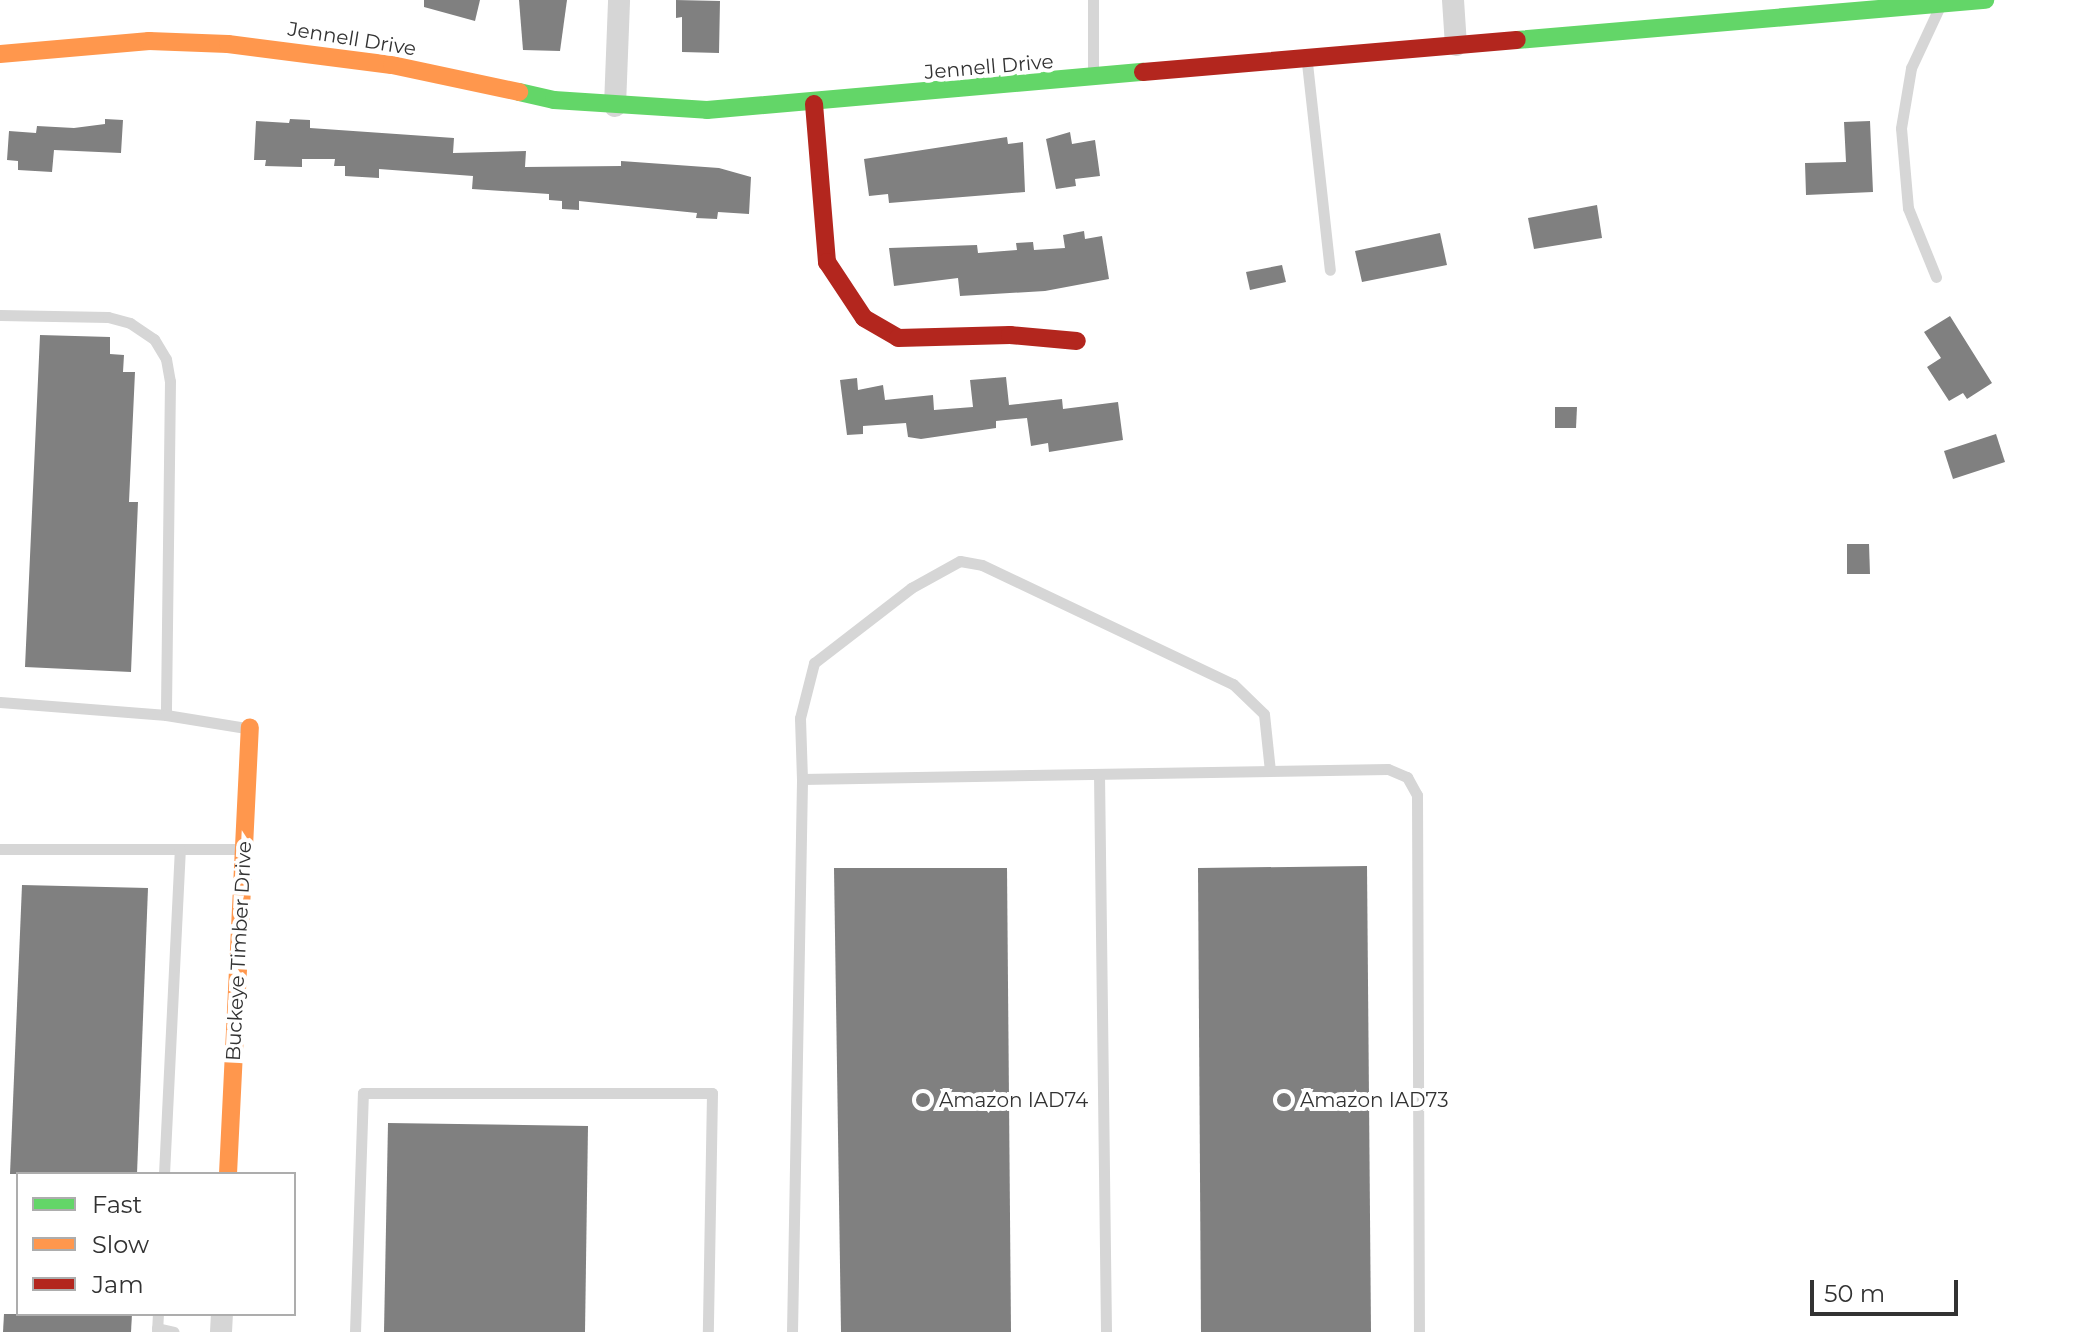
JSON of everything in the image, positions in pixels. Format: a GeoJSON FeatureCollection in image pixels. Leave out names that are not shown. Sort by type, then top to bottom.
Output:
{"type":"FeatureCollection","features":[{"type":"Feature","properties":{"kind":"street"},"geometry":{"type":"LineString","coordinates":[[615,106],[619,0]]}},
{"type":"Feature","properties":{"kind":"street"},"geometry":{"type":"LineString","coordinates":[[1453,0],[1456,45]]}},
{"type":"Feature","properties":{"kind":"street","name":"Jennell Drive"},"geometry":{"type":"LineString","coordinates":[[0,54],[149,41],[228,44],[306,51],[554,100],[707,110],[1093,80],[1307,58],[1985,0]]}},
{"type":"Feature","properties":{"kind":"street"},"geometry":{"type":"LineString","coordinates":[[814,104],[827,262],[864,318],[898,338],[1010,335],[1077,341]]}},
{"type":"Feature","properties":{"kind":"street","name":"Buckeye Timber Drive"},"geometry":{"type":"LineString","coordinates":[[228,1172],[250,728]]}},
{"type":"Feature","properties":{"kind":"lane"},"geometry":{"type":"LineString","coordinates":[[1093,0],[1093,80]]}},
{"type":"Feature","properties":{"kind":"lane"},"geometry":{"type":"LineString","coordinates":[[1936,277],[1908,208],[1901,128],[1911,68],[1942,4]]}},
{"type":"Feature","properties":{"kind":"lane"},"geometry":{"type":"LineString","coordinates":[[1307,58],[1330,270]]}},
{"type":"Feature","properties":{"kind":"lane"},"geometry":{"type":"LineString","coordinates":[[0,315],[108,317],[130,323],[154,339],[166,359],[170,381],[166,715]]}},
{"type":"Feature","properties":{"kind":"lane"},"geometry":{"type":"LineString","coordinates":[[792,1332],[802,779],[800,718],[814,663],[911,588],[960,561],[982,565],[1233,684],[1264,714],[1270,771]]}},
{"type":"Feature","properties":{"kind":"lane"},"geometry":{"type":"LineString","coordinates":[[0,702],[166,715],[250,728]]}},
{"type":"Feature","properties":{"kind":"lane"},"geometry":{"type":"LineString","coordinates":[[802,779],[1388,769],[1407,777],[1417,795],[1419,1332]]}},
{"type":"Feature","properties":{"kind":"lane"},"geometry":{"type":"LineString","coordinates":[[1099,774],[1106,1332]]}},
{"type":"Feature","properties":{"kind":"lane"},"geometry":{"type":"LineString","coordinates":[[0,849],[244,849]]}},
{"type":"Feature","properties":{"kind":"lane"},"geometry":{"type":"LineString","coordinates":[[164,1172],[180,849]]}},
{"type":"Feature","properties":{"kind":"lane"},"geometry":{"type":"LineString","coordinates":[[355,1332],[363,1093],[712,1093],[708,1332]]}},
{"type":"Feature","properties":{"kind":"lane"},"geometry":{"type":"LineString","coordinates":[[157,1330],[174,1332]]}},
{"type":"Feature","properties":{"kind":"building"},"geometry":{"type":"Polygon","coordinates":[[[424,0],[480,0],[475,21],[424,7],[424,0]]]}},
{"type":"Feature","properties":{"kind":"building"},"geometry":{"type":"Polygon","coordinates":[[[519,0],[567,0],[560,51],[523,50],[519,0]]]}},
{"type":"Feature","properties":{"kind":"building"},"geometry":{"type":"Polygon","coordinates":[[[676,0],[720,1],[719,53],[682,52],[682,17],[676,18],[676,0]]]}},
{"type":"Feature","properties":{"kind":"building"},"geometry":{"type":"Polygon","coordinates":[[[105,119],[123,120],[121,153],[54,150],[52,172],[18,170],[18,161],[7,160],[9,131],[36,133],[37,126],[74,128],[105,124],[105,119]]]}},
{"type":"Feature","properties":{"kind":"building"},"geometry":{"type":"Polygon","coordinates":[[[290,119],[310,120],[310,128],[454,138],[453,153],[526,151],[525,167],[621,166],[621,161],[719,168],[751,177],[749,214],[718,212],[717,219],[696,218],[697,213],[579,201],[579,210],[562,209],[562,201],[549,200],[549,194],[472,189],[473,176],[379,169],[379,178],[345,176],[345,166],[334,166],[335,159],[302,159],[302,167],[265,166],[266,160],[254,160],[256,121],[289,123],[290,119]]]}},
{"type":"Feature","properties":{"kind":"building"},"geometry":{"type":"Polygon","coordinates":[[[1870,121],[1873,192],[1806,195],[1805,163],[1846,162],[1844,122],[1870,121]]]}},
{"type":"Feature","properties":{"kind":"building"},"geometry":{"type":"Polygon","coordinates":[[[1070,132],[1072,144],[1095,140],[1100,176],[1075,179],[1076,186],[1056,189],[1046,139],[1070,132]]]}},
{"type":"Feature","properties":{"kind":"building"},"geometry":{"type":"Polygon","coordinates":[[[1007,137],[1008,144],[1023,142],[1025,192],[889,203],[888,194],[869,196],[864,159],[1007,137]]]}},
{"type":"Feature","properties":{"kind":"building"},"geometry":{"type":"Polygon","coordinates":[[[1597,205],[1602,238],[1534,249],[1528,218],[1597,205]]]}},
{"type":"Feature","properties":{"kind":"building"},"geometry":{"type":"Polygon","coordinates":[[[1084,231],[1085,239],[1102,236],[1109,279],[1045,291],[960,296],[958,278],[894,286],[889,248],[977,245],[978,253],[1017,250],[1016,243],[1033,242],[1034,250],[1065,248],[1063,235],[1084,231]]]}},
{"type":"Feature","properties":{"kind":"building"},"geometry":{"type":"Polygon","coordinates":[[[1440,233],[1447,265],[1362,282],[1355,251],[1440,233]]]}},
{"type":"Feature","properties":{"kind":"building"},"geometry":{"type":"Polygon","coordinates":[[[1282,265],[1286,282],[1250,290],[1246,272],[1282,265]]]}},
{"type":"Feature","properties":{"kind":"building"},"geometry":{"type":"Polygon","coordinates":[[[1950,316],[1992,383],[1967,399],[1963,393],[1949,401],[1927,367],[1941,358],[1924,332],[1950,316]]]}},
{"type":"Feature","properties":{"kind":"building"},"geometry":{"type":"Polygon","coordinates":[[[40,335],[110,337],[110,354],[124,355],[123,372],[135,372],[129,502],[138,502],[131,672],[25,667],[40,335]]]}},
{"type":"Feature","properties":{"kind":"building"},"geometry":{"type":"Polygon","coordinates":[[[1006,377],[1009,405],[1062,399],[1063,409],[1118,402],[1123,440],[1049,452],[1048,443],[1031,446],[1027,418],[996,421],[996,428],[921,439],[908,437],[906,423],[863,426],[863,434],[847,435],[840,380],[857,378],[858,390],[883,385],[885,400],[933,395],[934,410],[973,407],[970,380],[1006,377]]]}},
{"type":"Feature","properties":{"kind":"building"},"geometry":{"type":"Polygon","coordinates":[[[1555,407],[1577,407],[1576,428],[1555,428],[1555,407]]]}},
{"type":"Feature","properties":{"kind":"building"},"geometry":{"type":"Polygon","coordinates":[[[1996,434],[2005,462],[1953,479],[1944,451],[1996,434]]]}},
{"type":"Feature","properties":{"kind":"building"},"geometry":{"type":"Polygon","coordinates":[[[1847,544],[1869,544],[1870,574],[1847,574],[1847,544]]]}},
{"type":"Feature","properties":{"kind":"building","name":"Amazon IAD73"},"geometry":{"type":"Polygon","coordinates":[[[1367,866],[1371,1332],[1201,1332],[1198,868],[1367,866]]]}},
{"type":"Feature","properties":{"kind":"building","name":"Amazon IAD74"},"geometry":{"type":"Polygon","coordinates":[[[834,868],[1007,868],[1011,1332],[841,1332],[834,868]]]}},
{"type":"Feature","properties":{"kind":"building"},"geometry":{"type":"Polygon","coordinates":[[[22,885],[148,888],[137,1172],[10,1174],[22,885]]]}},
{"type":"Feature","properties":{"kind":"building"},"geometry":{"type":"Polygon","coordinates":[[[388,1123],[588,1126],[585,1332],[384,1332],[388,1123]]]}},
{"type":"Feature","properties":{"kind":"building"},"geometry":{"type":"Polygon","coordinates":[[[4,1314],[132,1316],[131,1332],[3,1332],[4,1314]]]}},
{"type":"Feature","properties":{"kind":"traffic: fast"},"geometry":{"type":"LineString","coordinates":[[1517,40],[1985,0]]}},
{"type":"Feature","properties":{"kind":"traffic: fast"},"geometry":{"type":"LineString","coordinates":[[519,92],[554,100],[707,110],[1143,72]]}},
{"type":"Feature","properties":{"kind":"traffic: slow"},"geometry":{"type":"LineString","coordinates":[[0,54],[149,41],[228,44],[392,65],[519,92]]}},
{"type":"Feature","properties":{"kind":"traffic: slow"},"geometry":{"type":"LineString","coordinates":[[228,1172],[250,728]]}},
{"type":"Feature","properties":{"kind":"traffic: jam"},"geometry":{"type":"LineString","coordinates":[[1143,72],[1517,40]]}},
{"type":"Feature","properties":{"kind":"traffic: jam"},"geometry":{"type":"LineString","coordinates":[[814,104],[827,262],[864,318],[898,338],[1010,335],[1077,341]]}},
{"type":"Feature","properties":{"kind":"place","name":"Amazon IAD74"},"geometry":{"type":"Point","coordinates":[923,1100]}},
{"type":"Feature","properties":{"kind":"place","name":"Amazon IAD73"},"geometry":{"type":"Point","coordinates":[1284,1100]}}]}
